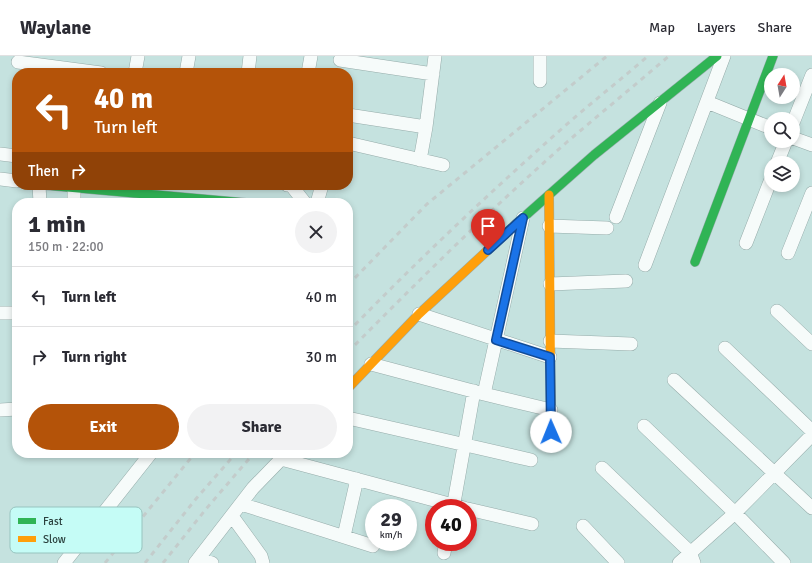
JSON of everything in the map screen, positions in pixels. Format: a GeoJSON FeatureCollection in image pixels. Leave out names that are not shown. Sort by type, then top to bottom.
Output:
{"type":"FeatureCollection","features":[{"type":"Feature","properties":{"kind":"street"},"geometry":{"type":"LineString","coordinates":[[136,68],[138,56]]}},
{"type":"Feature","properties":{"kind":"street"},"geometry":{"type":"LineString","coordinates":[[187,68],[189,56]]}},
{"type":"Feature","properties":{"kind":"street"},"geometry":{"type":"LineString","coordinates":[[249,68],[250,56]]}},
{"type":"Feature","properties":{"kind":"street"},"geometry":{"type":"LineString","coordinates":[[309,68],[311,56]]}},
{"type":"Feature","properties":{"kind":"street"},"geometry":{"type":"LineString","coordinates":[[420,160],[426,127],[435,56]]}},
{"type":"Feature","properties":{"kind":"street"},"geometry":{"type":"LineString","coordinates":[[540,56],[540,81]]}},
{"type":"Feature","properties":{"kind":"street"},"geometry":{"type":"LineString","coordinates":[[353,383],[419,314],[523,218],[594,155],[717,56]]}},
{"type":"Feature","properties":{"kind":"street"},"geometry":{"type":"LineString","coordinates":[[645,265],[724,56]]}},
{"type":"Feature","properties":{"kind":"street"},"geometry":{"type":"LineString","coordinates":[[695,262],[773,56]]}},
{"type":"Feature","properties":{"kind":"street"},"geometry":{"type":"LineString","coordinates":[[340,60],[433,74]]}},
{"type":"Feature","properties":{"kind":"street"},"geometry":{"type":"LineString","coordinates":[[18,62],[63,68]]}},
{"type":"Feature","properties":{"kind":"street"},"geometry":{"type":"LineString","coordinates":[[797,112],[812,75]]}},
{"type":"Feature","properties":{"kind":"street"},"geometry":{"type":"LineString","coordinates":[[616,217],[661,101]]}},
{"type":"Feature","properties":{"kind":"street"},"geometry":{"type":"LineString","coordinates":[[706,102],[764,125]]}},
{"type":"Feature","properties":{"kind":"street"},"geometry":{"type":"LineString","coordinates":[[353,116],[426,127]]}},
{"type":"Feature","properties":{"kind":"street"},"geometry":{"type":"LineString","coordinates":[[800,141],[812,146]]}},
{"type":"Feature","properties":{"kind":"street"},"geometry":{"type":"LineString","coordinates":[[353,144],[443,166]]}},
{"type":"Feature","properties":{"kind":"street"},"geometry":{"type":"LineString","coordinates":[[0,154],[12,155]]}},
{"type":"Feature","properties":{"kind":"street"},"geometry":{"type":"LineString","coordinates":[[0,179],[12,180]]}},
{"type":"Feature","properties":{"kind":"street"},"geometry":{"type":"LineString","coordinates":[[123,190],[141,198]]}},
{"type":"Feature","properties":{"kind":"street"},"geometry":{"type":"LineString","coordinates":[[294,190],[300,198]]}},
{"type":"Feature","properties":{"kind":"street"},"geometry":{"type":"LineString","coordinates":[[746,243],[766,192]]}},
{"type":"Feature","properties":{"kind":"street"},"geometry":{"type":"LineString","coordinates":[[788,253],[812,193]]}},
{"type":"Feature","properties":{"kind":"street"},"geometry":{"type":"LineString","coordinates":[[549,195],[551,432]]}},
{"type":"Feature","properties":{"kind":"street"},"geometry":{"type":"LineString","coordinates":[[457,499],[464,444],[496,340],[523,218]]}},
{"type":"Feature","properties":{"kind":"street"},"geometry":{"type":"LineString","coordinates":[[549,226],[606,228]]}},
{"type":"Feature","properties":{"kind":"street"},"geometry":{"type":"LineString","coordinates":[[550,284],[626,281]]}},
{"type":"Feature","properties":{"kind":"street"},"geometry":{"type":"LineString","coordinates":[[777,311],[812,344]]}},
{"type":"Feature","properties":{"kind":"street"},"geometry":{"type":"LineString","coordinates":[[0,313],[12,312]]}},
{"type":"Feature","properties":{"kind":"street"},"geometry":{"type":"LineString","coordinates":[[419,314],[550,357]]}},
{"type":"Feature","properties":{"kind":"street"},"geometry":{"type":"LineString","coordinates":[[550,341],[631,344]]}},
{"type":"Feature","properties":{"kind":"street"},"geometry":{"type":"LineString","coordinates":[[725,348],[812,431]]}},
{"type":"Feature","properties":{"kind":"street"},"geometry":{"type":"LineString","coordinates":[[371,364],[551,410]]}},
{"type":"Feature","properties":{"kind":"street"},"geometry":{"type":"LineString","coordinates":[[674,380],[812,508]]}},
{"type":"Feature","properties":{"kind":"street"},"geometry":{"type":"LineString","coordinates":[[0,410],[12,409]]}},
{"type":"Feature","properties":{"kind":"street"},"geometry":{"type":"LineString","coordinates":[[353,419],[531,460]]}},
{"type":"Feature","properties":{"kind":"street"},"geometry":{"type":"LineString","coordinates":[[644,426],[735,513],[784,563]]}},
{"type":"Feature","properties":{"kind":"street"},"geometry":{"type":"LineString","coordinates":[[680,563],[692,558],[812,435]]}},
{"type":"Feature","properties":{"kind":"street"},"geometry":{"type":"LineString","coordinates":[[108,507],[147,458]]}},
{"type":"Feature","properties":{"kind":"street"},"geometry":{"type":"LineString","coordinates":[[196,561],[253,488],[282,458]]}},
{"type":"Feature","properties":{"kind":"street"},"geometry":{"type":"LineString","coordinates":[[290,458],[428,499]]}},
{"type":"Feature","properties":{"kind":"street"},"geometry":{"type":"LineString","coordinates":[[602,468],[692,558]]}},
{"type":"Feature","properties":{"kind":"street"},"geometry":{"type":"LineString","coordinates":[[344,536],[357,479]]}},
{"type":"Feature","properties":{"kind":"street"},"geometry":{"type":"LineString","coordinates":[[241,504],[365,543]]}},
{"type":"Feature","properties":{"kind":"street"},"geometry":{"type":"LineString","coordinates":[[477,511],[532,524]]}},
{"type":"Feature","properties":{"kind":"street"},"geometry":{"type":"LineString","coordinates":[[232,516],[260,556],[263,563]]}},
{"type":"Feature","properties":{"kind":"street"},"geometry":{"type":"LineString","coordinates":[[583,526],[618,563]]}},
{"type":"Feature","properties":{"kind":"street"},"geometry":{"type":"LineString","coordinates":[[64,563],[72,553]]}},
{"type":"Feature","properties":{"kind":"street"},"geometry":{"type":"LineString","coordinates":[[196,561],[212,563]]}},
{"type":"Feature","properties":{"kind":"railway"},"geometry":{"type":"LineString","coordinates":[[353,280],[427,204],[607,56]]}},
{"type":"Feature","properties":{"kind":"railway"},"geometry":{"type":"LineString","coordinates":[[353,327],[503,181],[568,123],[648,56]]}},
{"type":"Feature","properties":{"kind":"railway"},"geometry":{"type":"LineString","coordinates":[[353,347],[428,272],[511,193],[567,142],[669,56]]}},
{"type":"Feature","properties":{"kind":"railway"},"geometry":{"type":"LineString","coordinates":[[142,518],[191,458]]}},
{"type":"Feature","properties":{"kind":"railway"},"geometry":{"type":"LineString","coordinates":[[145,563],[195,500],[232,458]]}},
{"type":"Feature","properties":{"kind":"railway"},"geometry":{"type":"LineString","coordinates":[[163,563],[206,509],[250,458]]}},
{"type":"Feature","properties":{"kind":"railway"},"geometry":{"type":"LineString","coordinates":[[105,563],[113,553]]}},
{"type":"Feature","properties":{"kind":"traffic: fast"},"geometry":{"type":"LineString","coordinates":[[516,224],[594,155],[717,56]]}},
{"type":"Feature","properties":{"kind":"traffic: fast"},"geometry":{"type":"LineString","coordinates":[[695,262],[773,56]]}},
{"type":"Feature","properties":{"kind":"traffic: fast"},"geometry":{"type":"LineString","coordinates":[[101,190],[190,198]]}},
{"type":"Feature","properties":{"kind":"traffic: slow"},"geometry":{"type":"LineString","coordinates":[[549,195],[551,432]]}},
{"type":"Feature","properties":{"kind":"traffic: slow"},"geometry":{"type":"LineString","coordinates":[[353,383],[419,314],[516,224]]}},
{"type":"Feature","properties":{"kind":"route"},"geometry":{"type":"LineString","coordinates":[[488,250],[523,218],[496,340],[550,357],[551,432]]}}]}
